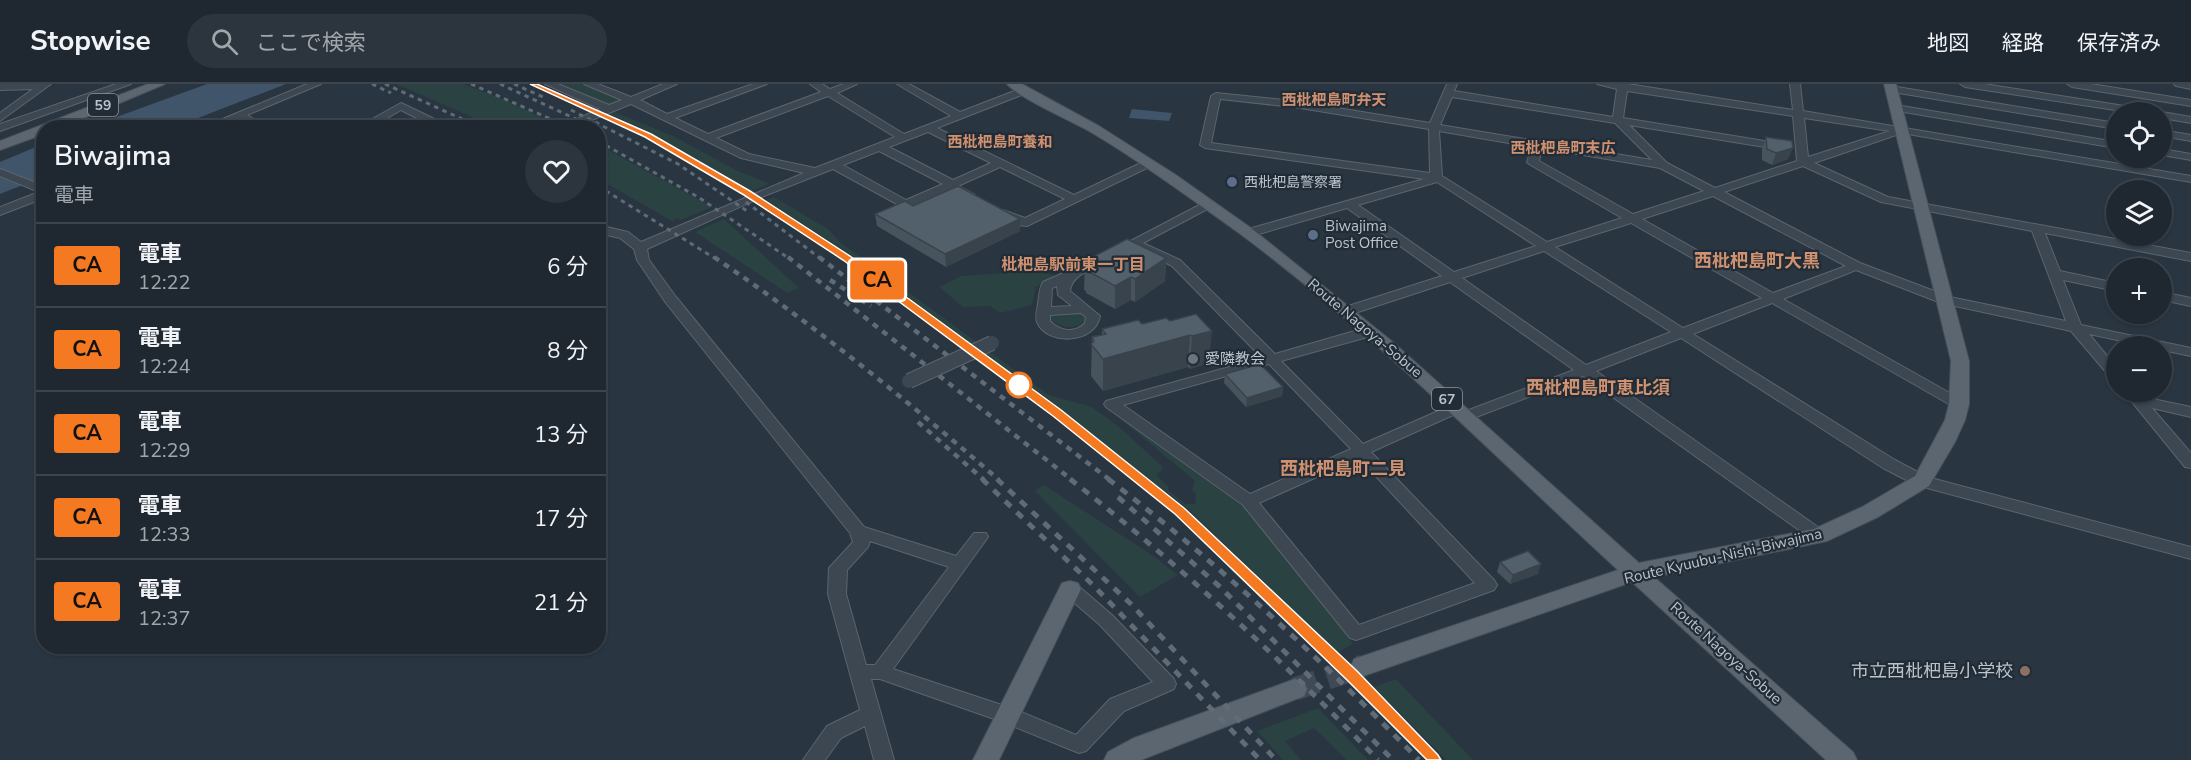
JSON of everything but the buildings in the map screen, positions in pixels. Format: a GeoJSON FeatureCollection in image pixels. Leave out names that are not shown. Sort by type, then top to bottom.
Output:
{"type":"FeatureCollection","features":[{"type":"Feature","properties":{"kind":"main road","name":"59"},"geometry":{"type":"LineString","coordinates":[[66,120],[159,84]]}},
{"type":"Feature","properties":{"kind":"main road","name":"Route Kyuubu-Nishi-Biwajima"},"geometry":{"type":"LineString","coordinates":[[1363,666],[1637,572],[1819,536],[1870,512],[1922,481],[1955,420],[1959,404],[1959,354],[1890,86]]}},
{"type":"Feature","properties":{"kind":"main road","name":"Route Nagoya-Sobue"},"geometry":{"type":"LineString","coordinates":[[1019,87],[1149,163],[1248,233],[1347,311],[1462,412],[1844,760]]}},
{"type":"Feature","properties":{"kind":"main road","name":"59"},"geometry":{"type":"LineString","coordinates":[[0,146],[36,132]]}},
{"type":"Feature","properties":{"kind":"main road"},"geometry":{"type":"LineString","coordinates":[[986,760],[1006,715],[1070,589]]}},
{"type":"Feature","properties":{"kind":"main road"},"geometry":{"type":"LineString","coordinates":[[1117,760],[1143,746],[1295,689]]}},
{"type":"Feature","properties":{"kind":"street"},"geometry":{"type":"LineString","coordinates":[[2,124],[126,84]]}},
{"type":"Feature","properties":{"kind":"street"},"geometry":{"type":"LineString","coordinates":[[225,120],[316,84]]}},
{"type":"Feature","properties":{"kind":"street"},"geometry":{"type":"LineString","coordinates":[[550,84],[609,109]]}},
{"type":"Feature","properties":{"kind":"street"},"geometry":{"type":"LineString","coordinates":[[589,84],[668,117],[745,156],[816,172]]}},
{"type":"Feature","properties":{"kind":"street"},"geometry":{"type":"LineString","coordinates":[[581,120],[672,84]]}},
{"type":"Feature","properties":{"kind":"street"},"geometry":{"type":"LineString","coordinates":[[668,117],[762,84]]}},
{"type":"Feature","properties":{"kind":"street"},"geometry":{"type":"LineString","coordinates":[[815,84],[903,138]]}},
{"type":"Feature","properties":{"kind":"street"},"geometry":{"type":"LineString","coordinates":[[708,136],[852,84]]}},
{"type":"Feature","properties":{"kind":"street"},"geometry":{"type":"LineString","coordinates":[[902,84],[959,116]]}},
{"type":"Feature","properties":{"kind":"street"},"geometry":{"type":"LineString","coordinates":[[1602,84],[1902,130],[2191,179]]}},
{"type":"Feature","properties":{"kind":"street"},"geometry":{"type":"LineString","coordinates":[[1795,84],[1802,156]]}},
{"type":"Feature","properties":{"kind":"street"},"geometry":{"type":"LineString","coordinates":[[1965,84],[2106,107]]}},
{"type":"Feature","properties":{"kind":"street"},"geometry":{"type":"LineString","coordinates":[[2072,84],[2115,87],[2191,102]]}},
{"type":"Feature","properties":{"kind":"street"},"geometry":{"type":"LineString","coordinates":[[2179,84],[2191,86]]}},
{"type":"Feature","properties":{"kind":"street"},"geometry":{"type":"LineString","coordinates":[[2,124],[45,85]]}},
{"type":"Feature","properties":{"kind":"street"},"geometry":{"type":"LineString","coordinates":[[0,87],[45,85]]}},
{"type":"Feature","properties":{"kind":"street"},"geometry":{"type":"LineString","coordinates":[[1981,85],[2004,147]]}},
{"type":"Feature","properties":{"kind":"street"},"geometry":{"type":"LineString","coordinates":[[1618,120],[1623,86]]}},
{"type":"Feature","properties":{"kind":"street"},"geometry":{"type":"LineString","coordinates":[[1890,86],[2106,124]]}},
{"type":"Feature","properties":{"kind":"street"},"geometry":{"type":"LineString","coordinates":[[640,247],[816,172],[959,116],[1019,87]]}},
{"type":"Feature","properties":{"kind":"street"},"geometry":{"type":"LineString","coordinates":[[2115,87],[2123,102]]}},
{"type":"Feature","properties":{"kind":"street"},"geometry":{"type":"LineString","coordinates":[[1437,177],[1434,127],[1450,88],[1802,156],[1879,199],[2191,257]]}},
{"type":"Feature","properties":{"kind":"street"},"geometry":{"type":"LineString","coordinates":[[1663,165],[1294,104],[1216,96],[1205,145],[1437,177],[1889,464],[1922,481],[2191,553]]}},
{"type":"Feature","properties":{"kind":"street"},"geometry":{"type":"LineString","coordinates":[[235,120],[261,105]]}},
{"type":"Feature","properties":{"kind":"street"},"geometry":{"type":"LineString","coordinates":[[376,120],[401,106],[429,120]]}},
{"type":"Feature","properties":{"kind":"street"},"geometry":{"type":"LineString","coordinates":[[1896,108],[2106,143]]}},
{"type":"Feature","properties":{"kind":"street"},"geometry":{"type":"LineString","coordinates":[[243,117],[249,120]]}},
{"type":"Feature","properties":{"kind":"street"},"geometry":{"type":"LineString","coordinates":[[2172,117],[2191,120]]}},
{"type":"Feature","properties":{"kind":"street"},"geometry":{"type":"LineString","coordinates":[[1618,120],[1663,165],[1856,266],[1946,300],[2191,352]]}},
{"type":"Feature","properties":{"kind":"street"},"geometry":{"type":"LineString","coordinates":[[929,128],[1074,199]]}},
{"type":"Feature","properties":{"kind":"street"},"geometry":{"type":"LineString","coordinates":[[1347,311],[1712,192],[1802,156],[1902,130]]}},
{"type":"Feature","properties":{"kind":"street"},"geometry":{"type":"LineString","coordinates":[[2172,135],[2191,138]]}},
{"type":"Feature","properties":{"kind":"street"},"geometry":{"type":"LineString","coordinates":[[1538,144],[1533,162],[1959,404]]}},
{"type":"Feature","properties":{"kind":"street"},"geometry":{"type":"LineString","coordinates":[[880,147],[1019,222],[1027,222],[1149,163]]}},
{"type":"Feature","properties":{"kind":"street"},"geometry":{"type":"LineString","coordinates":[[2172,154],[2191,157]]}},
{"type":"Feature","properties":{"kind":"street"},"geometry":{"type":"LineString","coordinates":[[834,165],[906,205],[1000,163]]}},
{"type":"Feature","properties":{"kind":"street"},"geometry":{"type":"LineString","coordinates":[[2161,168],[2165,174]]}},
{"type":"Feature","properties":{"kind":"street"},"geometry":{"type":"LineString","coordinates":[[0,172],[36,188]]}},
{"type":"Feature","properties":{"kind":"street"},"geometry":{"type":"LineString","coordinates":[[1248,233],[1437,177]]}},
{"type":"Feature","properties":{"kind":"street"},"geometry":{"type":"LineString","coordinates":[[0,211],[36,194]]}},
{"type":"Feature","properties":{"kind":"street"},"geometry":{"type":"LineString","coordinates":[[1071,276],[1063,286],[1063,292],[1092,316],[1093,322],[1090,328],[1079,333],[1058,333],[1048,330],[1043,321],[1043,311],[1048,285],[1071,276],[1209,204]]}},
{"type":"Feature","properties":{"kind":"street"},"geometry":{"type":"LineString","coordinates":[[1349,204],[1819,536]]}},
{"type":"Feature","properties":{"kind":"street"},"geometry":{"type":"LineString","coordinates":[[2037,228],[2075,327],[2106,363]]}},
{"type":"Feature","properties":{"kind":"street"},"geometry":{"type":"LineString","coordinates":[[606,231],[624,235],[640,247],[643,260],[671,300],[858,531],[862,543],[838,568],[837,594],[884,760]]}},
{"type":"Feature","properties":{"kind":"street"},"geometry":{"type":"LineString","coordinates":[[1133,243],[1176,263],[1271,359],[1361,451],[1488,585],[1356,633],[1249,501],[1111,404],[1271,359],[1370,331]]}},
{"type":"Feature","properties":{"kind":"street"},"geometry":{"type":"LineString","coordinates":[[1249,501],[1361,451],[1462,412],[1585,371],[1856,266]]}},
{"type":"Feature","properties":{"kind":"street"},"geometry":{"type":"LineString","coordinates":[[2055,274],[2106,285]]}},
{"type":"Feature","properties":{"kind":"street"},"geometry":{"type":"LineString","coordinates":[[2172,298],[2191,302]]}},
{"type":"Feature","properties":{"kind":"street"},"geometry":{"type":"LineString","coordinates":[[1043,311],[1084,309]]}},
{"type":"Feature","properties":{"kind":"street"},"geometry":{"type":"LineString","coordinates":[[909,381],[992,343]]}},
{"type":"Feature","properties":{"kind":"street"},"geometry":{"type":"LineString","coordinates":[[2140,402],[2191,463]]}},
{"type":"Feature","properties":{"kind":"street"},"geometry":{"type":"LineString","coordinates":[[2157,402],[2191,412]]}},
{"type":"Feature","properties":{"kind":"street"},"geometry":{"type":"LineString","coordinates":[[858,531],[960,564]]}},
{"type":"Feature","properties":{"kind":"street"},"geometry":{"type":"LineString","coordinates":[[880,672],[980,537]]}},
{"type":"Feature","properties":{"kind":"street"},"geometry":{"type":"LineString","coordinates":[[858,672],[880,672],[1006,715],[1079,745],[1118,705],[1167,684],[1106,620],[1070,589]]}},
{"type":"Feature","properties":{"kind":"street"},"geometry":{"type":"LineString","coordinates":[[813,760],[834,732],[870,714]]}},
{"type":"Feature","properties":{"kind":"green space"},"geometry":{"type":"Polygon","coordinates":[[[396,84],[463,84],[510,102],[547,120],[479,120],[396,84]]]}},
{"type":"Feature","properties":{"kind":"green space"},"geometry":{"type":"Polygon","coordinates":[[[554,84],[581,84],[622,99],[610,106],[554,84]]]}},
{"type":"Feature","properties":{"kind":"green space"},"geometry":{"type":"Polygon","coordinates":[[[610,110],[675,137],[736,170],[770,184],[752,191],[660,138],[605,112],[610,110]]]}},
{"type":"Feature","properties":{"kind":"green space"},"geometry":{"type":"Polygon","coordinates":[[[606,149],[712,207],[681,220],[676,218],[672,221],[606,183],[606,149]]]}},
{"type":"Feature","properties":{"kind":"green space"},"geometry":{"type":"Polygon","coordinates":[[[774,197],[828,229],[841,243],[1049,395],[1092,407],[1118,426],[1162,466],[1163,470],[1156,475],[1168,486],[1168,490],[1186,504],[1195,504],[1196,494],[1192,490],[1195,481],[1116,415],[1246,509],[1353,644],[1337,653],[1188,509],[989,357],[839,247],[766,200],[774,197]]]}},
{"type":"Feature","properties":{"kind":"green space"},"geometry":{"type":"Polygon","coordinates":[[[724,219],[799,288],[787,293],[695,232],[724,219]]]}},
{"type":"Feature","properties":{"kind":"green space"},"geometry":{"type":"Polygon","coordinates":[[[1020,272],[1046,273],[1055,276],[1036,287],[1032,305],[1000,313],[990,306],[963,307],[939,287],[961,276],[1020,272]]]}},
{"type":"Feature","properties":{"kind":"green space"},"geometry":{"type":"Polygon","coordinates":[[[1051,312],[1080,312],[1086,319],[1074,327],[1064,326],[1051,320],[1051,312]]]}},
{"type":"Feature","properties":{"kind":"green space"},"geometry":{"type":"Polygon","coordinates":[[[1044,485],[1152,555],[1178,575],[1140,597],[1035,491],[1044,485]]]}},
{"type":"Feature","properties":{"kind":"green space"},"geometry":{"type":"Polygon","coordinates":[[[1396,679],[1473,760],[1446,760],[1374,687],[1396,679]]]}},
{"type":"Feature","properties":{"kind":"green space"},"geometry":{"type":"Polygon","coordinates":[[[1318,708],[1368,760],[1346,760],[1314,728],[1285,741],[1301,760],[1283,760],[1257,731],[1318,708]]]}},
{"type":"Feature","properties":{"kind":"water"},"geometry":{"type":"Polygon","coordinates":[[[207,84],[286,84],[193,120],[108,120],[207,84]]]}},
{"type":"Feature","properties":{"kind":"water"},"geometry":{"type":"Polygon","coordinates":[[[1132,109],[1172,113],[1169,121],[1129,118],[1132,109]]]}},
{"type":"Feature","properties":{"kind":"water"},"geometry":{"type":"Polygon","coordinates":[[[36,147],[36,180],[0,194],[0,162],[36,147]]]}},
{"type":"Feature","properties":{"kind":"tunnel"},"geometry":{"type":"LineString","coordinates":[[1295,689],[1363,666]]}},
{"type":"Feature","properties":{"kind":"railway"},"geometry":{"type":"LineString","coordinates":[[372,84],[391,93]]}},
{"type":"Feature","properties":{"kind":"railway"},"geometry":{"type":"LineString","coordinates":[[385,84],[464,120]]}},
{"type":"Feature","properties":{"kind":"railway"},"geometry":{"type":"LineString","coordinates":[[471,84],[553,120]]}},
{"type":"Feature","properties":{"kind":"railway"},"geometry":{"type":"LineString","coordinates":[[500,84],[576,119]]}},
{"type":"Feature","properties":{"kind":"railway"},"geometry":{"type":"LineString","coordinates":[[514,84],[543,97]]}},
{"type":"Feature","properties":{"kind":"railway"},"geometry":{"type":"LineString","coordinates":[[534,84],[648,135],[743,190],[848,259]]}},
{"type":"Feature","properties":{"kind":"railway"},"geometry":{"type":"LineString","coordinates":[[571,110],[591,120]]}},
{"type":"Feature","properties":{"kind":"railway"},"geometry":{"type":"LineString","coordinates":[[606,128],[678,164],[750,213]]}},
{"type":"Feature","properties":{"kind":"railway"},"geometry":{"type":"LineString","coordinates":[[606,145],[698,197],[790,259]]}},
{"type":"Feature","properties":{"kind":"railway"},"geometry":{"type":"LineString","coordinates":[[606,191],[716,259]]}},
{"type":"Feature","properties":{"kind":"railway"},"geometry":{"type":"LineString","coordinates":[[746,202],[821,259]]}},
{"type":"Feature","properties":{"kind":"railway"},"geometry":{"type":"LineString","coordinates":[[714,257],[788,309],[860,364],[999,480]]}},
{"type":"Feature","properties":{"kind":"railway"},"geometry":{"type":"LineString","coordinates":[[788,257],[1072,480]]}},
{"type":"Feature","properties":{"kind":"railway"},"geometry":{"type":"LineString","coordinates":[[819,257],[1110,480]]}},
{"type":"Feature","properties":{"kind":"railway"},"geometry":{"type":"LineString","coordinates":[[846,257],[1090,438],[1142,480]]}},
{"type":"Feature","properties":{"kind":"railway"},"geometry":{"type":"LineString","coordinates":[[830,280],[871,306]]}},
{"type":"Feature","properties":{"kind":"railway"},"geometry":{"type":"LineString","coordinates":[[918,422],[984,480]]}},
{"type":"Feature","properties":{"kind":"railway"},"geometry":{"type":"LineString","coordinates":[[982,479],[1094,586],[1260,760]]}},
{"type":"Feature","properties":{"kind":"railway"},"geometry":{"type":"LineString","coordinates":[[997,479],[1131,604],[1276,760]]}},
{"type":"Feature","properties":{"kind":"railway"},"geometry":{"type":"LineString","coordinates":[[1070,479],[1151,545],[1229,614],[1378,760]]}},
{"type":"Feature","properties":{"kind":"railway"},"geometry":{"type":"LineString","coordinates":[[1108,479],[1150,511],[1269,614],[1419,760]]}},
{"type":"Feature","properties":{"kind":"railway"},"geometry":{"type":"LineString","coordinates":[[1140,479],[1180,511],[1352,676],[1433,760]]}},
{"type":"Feature","properties":{"kind":"railway"},"geometry":{"type":"LineString","coordinates":[[1118,497],[1219,586],[1393,760]]}},
{"type":"Feature","properties":{"kind":"train","name":"CA"},"geometry":{"type":"LineString","coordinates":[[534,84],[648,135],[747,193],[847,258],[1057,413],[1180,511],[1352,676],[1433,760]]}},
{"type":"Feature","properties":{"kind":"place","name":"西枇杷島警察署"},"geometry":{"type":"Point","coordinates":[1232,182]}},
{"type":"Feature","properties":{"kind":"place","name":"Biwajima Post Office"},"geometry":{"type":"Point","coordinates":[1313,235]}},
{"type":"Feature","properties":{"kind":"place","name":"愛隣教会"},"geometry":{"type":"Point","coordinates":[1193,359]}},
{"type":"Feature","properties":{"kind":"place","name":"市立西枇杷島小学校"},"geometry":{"type":"Point","coordinates":[2025,671]}},
{"type":"Feature","properties":{"kind":"district","name":"西枇杷島町弁天"},"geometry":{"type":"Point","coordinates":[1334,100]}},
{"type":"Feature","properties":{"kind":"district","name":"西枇杷島町養和"},"geometry":{"type":"Point","coordinates":[1000,142]}},
{"type":"Feature","properties":{"kind":"district","name":"西枇杷島町末広"},"geometry":{"type":"Point","coordinates":[1563,148]}},
{"type":"Feature","properties":{"kind":"district","name":"西枇杷島町大黒"},"geometry":{"type":"Point","coordinates":[1757,261]}},
{"type":"Feature","properties":{"kind":"district","name":"枇杷島駅前東一丁目"},"geometry":{"type":"Point","coordinates":[1073,264]}},
{"type":"Feature","properties":{"kind":"district","name":"西枇杷島町恵比須"},"geometry":{"type":"Point","coordinates":[1598,388]}},
{"type":"Feature","properties":{"kind":"district","name":"西枇杷島町二見"},"geometry":{"type":"Point","coordinates":[1343,469]}}]}
